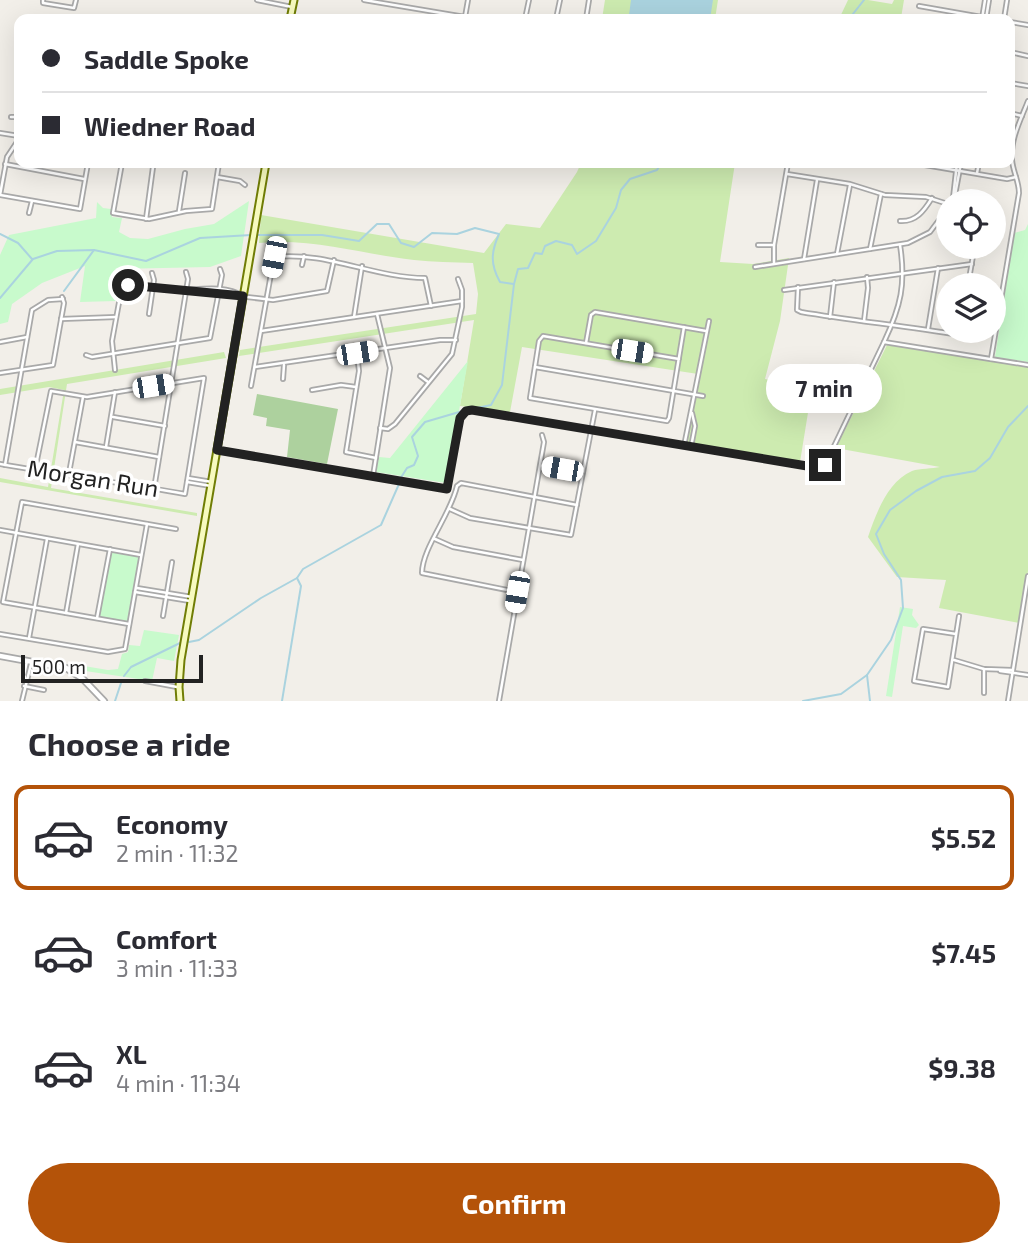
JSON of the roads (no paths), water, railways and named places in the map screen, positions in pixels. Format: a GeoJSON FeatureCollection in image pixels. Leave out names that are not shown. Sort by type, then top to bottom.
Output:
{"type":"FeatureCollection","features":[{"type":"Feature","properties":{"kind":"main road"},"geometry":{"type":"LineString","coordinates":[[180,701],[179,687],[192,599],[264,168]]}},
{"type":"Feature","properties":{"kind":"street"},"geometry":{"type":"LineString","coordinates":[[43,1],[74,8],[76,0]]}},
{"type":"Feature","properties":{"kind":"street"},"geometry":{"type":"LineString","coordinates":[[257,0],[293,3]]}},
{"type":"Feature","properties":{"kind":"street"},"geometry":{"type":"LineString","coordinates":[[364,0],[447,14]]}},
{"type":"Feature","properties":{"kind":"street"},"geometry":{"type":"LineString","coordinates":[[927,8],[929,0]]}},
{"type":"Feature","properties":{"kind":"street"},"geometry":{"type":"LineString","coordinates":[[919,6],[952,14]]}},
{"type":"Feature","properties":{"kind":"street"},"geometry":{"type":"LineString","coordinates":[[1015,139],[1028,101]]}},
{"type":"Feature","properties":{"kind":"street"},"geometry":{"type":"LineString","coordinates":[[1015,114],[1022,116]]}},
{"type":"Feature","properties":{"kind":"street"},"geometry":{"type":"LineString","coordinates":[[14,145],[5,164],[0,195],[80,209],[87,168]]}},
{"type":"Feature","properties":{"kind":"street"},"geometry":{"type":"LineString","coordinates":[[5,164],[14,166]]}},
{"type":"Feature","properties":{"kind":"street"},"geometry":{"type":"LineString","coordinates":[[26,168],[84,179]]}},
{"type":"Feature","properties":{"kind":"street"},"geometry":{"type":"LineString","coordinates":[[121,168],[113,213],[146,219],[212,209],[218,168]]}},
{"type":"Feature","properties":{"kind":"street"},"geometry":{"type":"LineString","coordinates":[[146,219],[153,168]]}},
{"type":"Feature","properties":{"kind":"street"},"geometry":{"type":"LineString","coordinates":[[774,264],[774,245],[788,168]]}},
{"type":"Feature","properties":{"kind":"street"},"geometry":{"type":"LineString","coordinates":[[945,168],[1007,179],[1016,177]]}},
{"type":"Feature","properties":{"kind":"street"},"geometry":{"type":"LineString","coordinates":[[977,173],[978,168]]}},
{"type":"Feature","properties":{"kind":"street"},"geometry":{"type":"LineString","coordinates":[[991,359],[1019,193],[1013,168]]}},
{"type":"Feature","properties":{"kind":"street"},"geometry":{"type":"LineString","coordinates":[[953,189],[958,170]]}},
{"type":"Feature","properties":{"kind":"street"},"geometry":{"type":"LineString","coordinates":[[179,212],[185,173]]}},
{"type":"Feature","properties":{"kind":"street"},"geometry":{"type":"LineString","coordinates":[[787,174],[850,184],[881,194],[936,199]]}},
{"type":"Feature","properties":{"kind":"street"},"geometry":{"type":"LineString","coordinates":[[217,177],[240,181],[245,185]]}},
{"type":"Feature","properties":{"kind":"street"},"geometry":{"type":"LineString","coordinates":[[804,259],[818,180]]}},
{"type":"Feature","properties":{"kind":"street"},"geometry":{"type":"LineString","coordinates":[[837,254],[850,184]]}},
{"type":"Feature","properties":{"kind":"street"},"geometry":{"type":"LineString","coordinates":[[870,249],[881,194]]}},
{"type":"Feature","properties":{"kind":"street"},"geometry":{"type":"LineString","coordinates":[[900,221],[909,222],[916,218],[932,198]]}},
{"type":"Feature","properties":{"kind":"street"},"geometry":{"type":"LineString","coordinates":[[29,213],[32,201]]}},
{"type":"Feature","properties":{"kind":"street"},"geometry":{"type":"LineString","coordinates":[[755,267],[900,245],[920,239],[936,223]]}},
{"type":"Feature","properties":{"kind":"street"},"geometry":{"type":"LineString","coordinates":[[758,245],[774,245]]}},
{"type":"Feature","properties":{"kind":"street"},"geometry":{"type":"LineString","coordinates":[[217,450],[447,489],[460,418],[469,410],[821,468],[825,465],[900,304],[904,273],[900,245]]}},
{"type":"Feature","properties":{"kind":"street"},"geometry":{"type":"LineString","coordinates":[[302,265],[303,256]]}},
{"type":"Feature","properties":{"kind":"street"},"geometry":{"type":"LineString","coordinates":[[251,386],[274,257],[303,256],[334,260],[403,276],[425,278],[431,306]]}},
{"type":"Feature","properties":{"kind":"street"},"geometry":{"type":"LineString","coordinates":[[970,273],[973,259]]}},
{"type":"Feature","properties":{"kind":"street"},"geometry":{"type":"LineString","coordinates":[[115,370],[112,354],[122,286],[237,292],[243,296],[273,300],[327,291],[334,260]]}},
{"type":"Feature","properties":{"kind":"street"},"geometry":{"type":"LineString","coordinates":[[784,290],[867,276],[972,264]]}},
{"type":"Feature","properties":{"kind":"street"},"geometry":{"type":"LineString","coordinates":[[354,317],[362,267]]}},
{"type":"Feature","properties":{"kind":"street"},"geometry":{"type":"LineString","coordinates":[[928,329],[938,268]]}},
{"type":"Feature","properties":{"kind":"street"},"geometry":{"type":"LineString","coordinates":[[86,355],[92,357],[210,338],[222,275],[220,269]]}},
{"type":"Feature","properties":{"kind":"street"},"geometry":{"type":"LineString","coordinates":[[154,489],[188,290],[187,272]]}},
{"type":"Feature","properties":{"kind":"street"},"geometry":{"type":"LineString","coordinates":[[149,314],[154,288],[152,273]]}},
{"type":"Feature","properties":{"kind":"street"},"geometry":{"type":"LineString","coordinates":[[864,321],[867,276]]}},
{"type":"Feature","properties":{"kind":"street"},"geometry":{"type":"LineString","coordinates":[[380,428],[388,429],[395,424],[452,354],[462,301],[458,279]]}},
{"type":"Feature","properties":{"kind":"street"},"geometry":{"type":"LineString","coordinates":[[830,317],[834,282]]}},
{"type":"Feature","properties":{"kind":"street"},"geometry":{"type":"LineString","coordinates":[[798,288],[797,310],[830,317],[936,330]]}},
{"type":"Feature","properties":{"kind":"street"},"geometry":{"type":"LineString","coordinates":[[0,373],[21,370],[53,365],[63,298],[48,300],[32,310],[21,370],[5,465]]}},
{"type":"Feature","properties":{"kind":"street"},"geometry":{"type":"LineString","coordinates":[[261,331],[462,301]]}},
{"type":"Feature","properties":{"kind":"street"},"geometry":{"type":"LineString","coordinates":[[586,343],[591,314],[595,312],[706,331]]}},
{"type":"Feature","properties":{"kind":"street"},"geometry":{"type":"LineString","coordinates":[[373,477],[390,368],[377,314]]}},
{"type":"Feature","properties":{"kind":"street"},"geometry":{"type":"LineString","coordinates":[[61,318],[116,317]]}},
{"type":"Feature","properties":{"kind":"street"},"geometry":{"type":"LineString","coordinates":[[684,446],[709,321]]}},
{"type":"Feature","properties":{"kind":"street"},"geometry":{"type":"LineString","coordinates":[[679,359],[543,336],[539,341],[530,398],[665,422],[669,418],[674,391],[679,359],[684,327]]}},
{"type":"Feature","properties":{"kind":"street"},"geometry":{"type":"LineString","coordinates":[[0,342],[27,338]]}},
{"type":"Feature","properties":{"kind":"street"},"geometry":{"type":"LineString","coordinates":[[254,366],[456,340]]}},
{"type":"Feature","properties":{"kind":"street"},"geometry":{"type":"LineString","coordinates":[[884,342],[1028,365]]}},
{"type":"Feature","properties":{"kind":"street"},"geometry":{"type":"LineString","coordinates":[[357,353],[359,371],[346,452],[376,458]]}},
{"type":"Feature","properties":{"kind":"street"},"geometry":{"type":"LineString","coordinates":[[283,379],[284,364]]}},
{"type":"Feature","properties":{"kind":"street"},"geometry":{"type":"LineString","coordinates":[[535,368],[703,396]]}},
{"type":"Feature","properties":{"kind":"street"},"geometry":{"type":"LineString","coordinates":[[420,376],[429,383]]}},
{"type":"Feature","properties":{"kind":"street"},"geometry":{"type":"LineString","coordinates":[[35,470],[51,391],[83,397],[204,378],[188,480],[211,484]]}},
{"type":"Feature","properties":{"kind":"street"},"geometry":{"type":"LineString","coordinates":[[312,390],[341,385],[356,387]]}},
{"type":"Feature","properties":{"kind":"street"},"geometry":{"type":"LineString","coordinates":[[106,448],[116,392]]}},
{"type":"Feature","properties":{"kind":"street"},"geometry":{"type":"LineString","coordinates":[[69,474],[83,397]]}},
{"type":"Feature","properties":{"kind":"street"},"geometry":{"type":"LineString","coordinates":[[450,509],[470,518],[571,535],[594,410]]}},
{"type":"Feature","properties":{"kind":"street"},"geometry":{"type":"LineString","coordinates":[[691,447],[695,428],[692,412]]}},
{"type":"Feature","properties":{"kind":"street"},"geometry":{"type":"LineString","coordinates":[[111,416],[164,426]]}},
{"type":"Feature","properties":{"kind":"street"},"geometry":{"type":"LineString","coordinates":[[499,701],[544,442],[542,435]]}},
{"type":"Feature","properties":{"kind":"street"},"geometry":{"type":"LineString","coordinates":[[75,442],[159,457]]}},
{"type":"Feature","properties":{"kind":"street","name":"Morgan Run"},"geometry":{"type":"LineString","coordinates":[[0,464],[185,494],[188,480]]}},
{"type":"Feature","properties":{"kind":"street"},"geometry":{"type":"LineString","coordinates":[[540,465],[583,472]]}},
{"type":"Feature","properties":{"kind":"street"},"geometry":{"type":"LineString","coordinates":[[517,592],[424,574],[421,571],[422,563],[450,509],[457,486],[461,483],[578,505]]}},
{"type":"Feature","properties":{"kind":"street"},"geometry":{"type":"LineString","coordinates":[[129,624],[3,601],[22,502],[176,529]]}},
{"type":"Feature","properties":{"kind":"street"},"geometry":{"type":"LineString","coordinates":[[0,634],[107,652],[125,649],[147,524]]}},
{"type":"Feature","properties":{"kind":"street"},"geometry":{"type":"LineString","coordinates":[[0,530],[141,555]]}},
{"type":"Feature","properties":{"kind":"street"},"geometry":{"type":"LineString","coordinates":[[29,638],[47,538]]}},
{"type":"Feature","properties":{"kind":"street"},"geometry":{"type":"LineString","coordinates":[[435,538],[453,547],[523,560]]}},
{"type":"Feature","properties":{"kind":"street"},"geometry":{"type":"LineString","coordinates":[[66,612],[78,544]]}},
{"type":"Feature","properties":{"kind":"street"},"geometry":{"type":"LineString","coordinates":[[97,618],[110,549]]}},
{"type":"Feature","properties":{"kind":"street"},"geometry":{"type":"LineString","coordinates":[[163,616],[172,562]]}},
{"type":"Feature","properties":{"kind":"street"},"geometry":{"type":"LineString","coordinates":[[1008,701],[1028,576]]}},
{"type":"Feature","properties":{"kind":"street"},"geometry":{"type":"LineString","coordinates":[[135,590],[192,599]]}},
{"type":"Feature","properties":{"kind":"street"},"geometry":{"type":"LineString","coordinates":[[1023,606],[1028,607]]}},
{"type":"Feature","properties":{"kind":"street"},"geometry":{"type":"LineString","coordinates":[[956,634],[923,629],[914,681],[948,687],[959,616]]}},
{"type":"Feature","properties":{"kind":"street"},"geometry":{"type":"LineString","coordinates":[[0,656],[60,666],[74,672],[104,701]]}},
{"type":"Feature","properties":{"kind":"street"},"geometry":{"type":"LineString","coordinates":[[952,660],[1028,674]]}},
{"type":"Feature","properties":{"kind":"street"},"geometry":{"type":"LineString","coordinates":[[26,680],[25,670],[29,661]]}},
{"type":"Feature","properties":{"kind":"street"},"geometry":{"type":"LineString","coordinates":[[22,701],[30,671],[29,661]]}},
{"type":"Feature","properties":{"kind":"street"},"geometry":{"type":"LineString","coordinates":[[984,668],[984,693]]}},
{"type":"Feature","properties":{"kind":"street"},"geometry":{"type":"LineString","coordinates":[[25,670],[30,671]]}},
{"type":"Feature","properties":{"kind":"street"},"geometry":{"type":"LineString","coordinates":[[145,681],[179,687]]}},
{"type":"Feature","properties":{"kind":"street"},"geometry":{"type":"LineString","coordinates":[[24,686],[44,690]]}},
{"type":"Feature","properties":{"kind":"water"},"geometry":{"type":"Polygon","coordinates":[[[631,0],[713,0],[711,14],[629,14],[631,0]]]}},
{"type":"Feature","properties":{"kind":"waterway"},"geometry":{"type":"LineString","coordinates":[[853,14],[864,0]]}},
{"type":"Feature","properties":{"kind":"waterway"},"geometry":{"type":"LineString","coordinates":[[472,409],[491,405],[502,385],[518,269],[528,268],[535,253],[542,254],[545,246],[556,241],[572,245],[577,254],[596,241],[616,208],[621,190],[630,179],[658,168]]}},
{"type":"Feature","properties":{"kind":"waterway"},"geometry":{"type":"LineString","coordinates":[[256,235],[322,235],[359,241],[377,224],[389,224],[401,243],[414,247],[432,233],[457,234],[475,228],[499,234],[493,252],[494,269],[500,282],[514,284]]}},
{"type":"Feature","properties":{"kind":"waterway"},"geometry":{"type":"LineString","coordinates":[[0,234],[18,243],[32,259]]}},
{"type":"Feature","properties":{"kind":"waterway"},"geometry":{"type":"LineString","coordinates":[[0,298],[33,259],[57,251],[94,250],[146,261],[200,238],[251,235]]}},
{"type":"Feature","properties":{"kind":"waterway"},"geometry":{"type":"LineString","coordinates":[[64,291],[94,250]]}},
{"type":"Feature","properties":{"kind":"waterway"},"geometry":{"type":"LineString","coordinates":[[803,701],[841,694],[867,675],[891,640],[903,608],[901,580],[884,554],[876,534],[890,510],[916,491],[942,477],[975,471],[990,458],[1008,427],[1028,406]]}},
{"type":"Feature","properties":{"kind":"waterway"},"geometry":{"type":"LineString","coordinates":[[400,479],[407,468],[414,465],[418,456],[412,437],[425,422],[466,410]]}},
{"type":"Feature","properties":{"kind":"waterway"},"geometry":{"type":"LineString","coordinates":[[189,642],[199,640],[261,598],[297,578],[303,569],[381,525],[399,484]]}},
{"type":"Feature","properties":{"kind":"waterway"},"geometry":{"type":"LineString","coordinates":[[282,701],[301,586],[297,578]]}},
{"type":"Feature","properties":{"kind":"waterway"},"geometry":{"type":"LineString","coordinates":[[124,676],[131,667],[182,642]]}},
{"type":"Feature","properties":{"kind":"waterway"},"geometry":{"type":"LineString","coordinates":[[867,675],[870,701]]}},
{"type":"Feature","properties":{"kind":"waterway"},"geometry":{"type":"LineString","coordinates":[[115,701],[122,680]]}}]}
